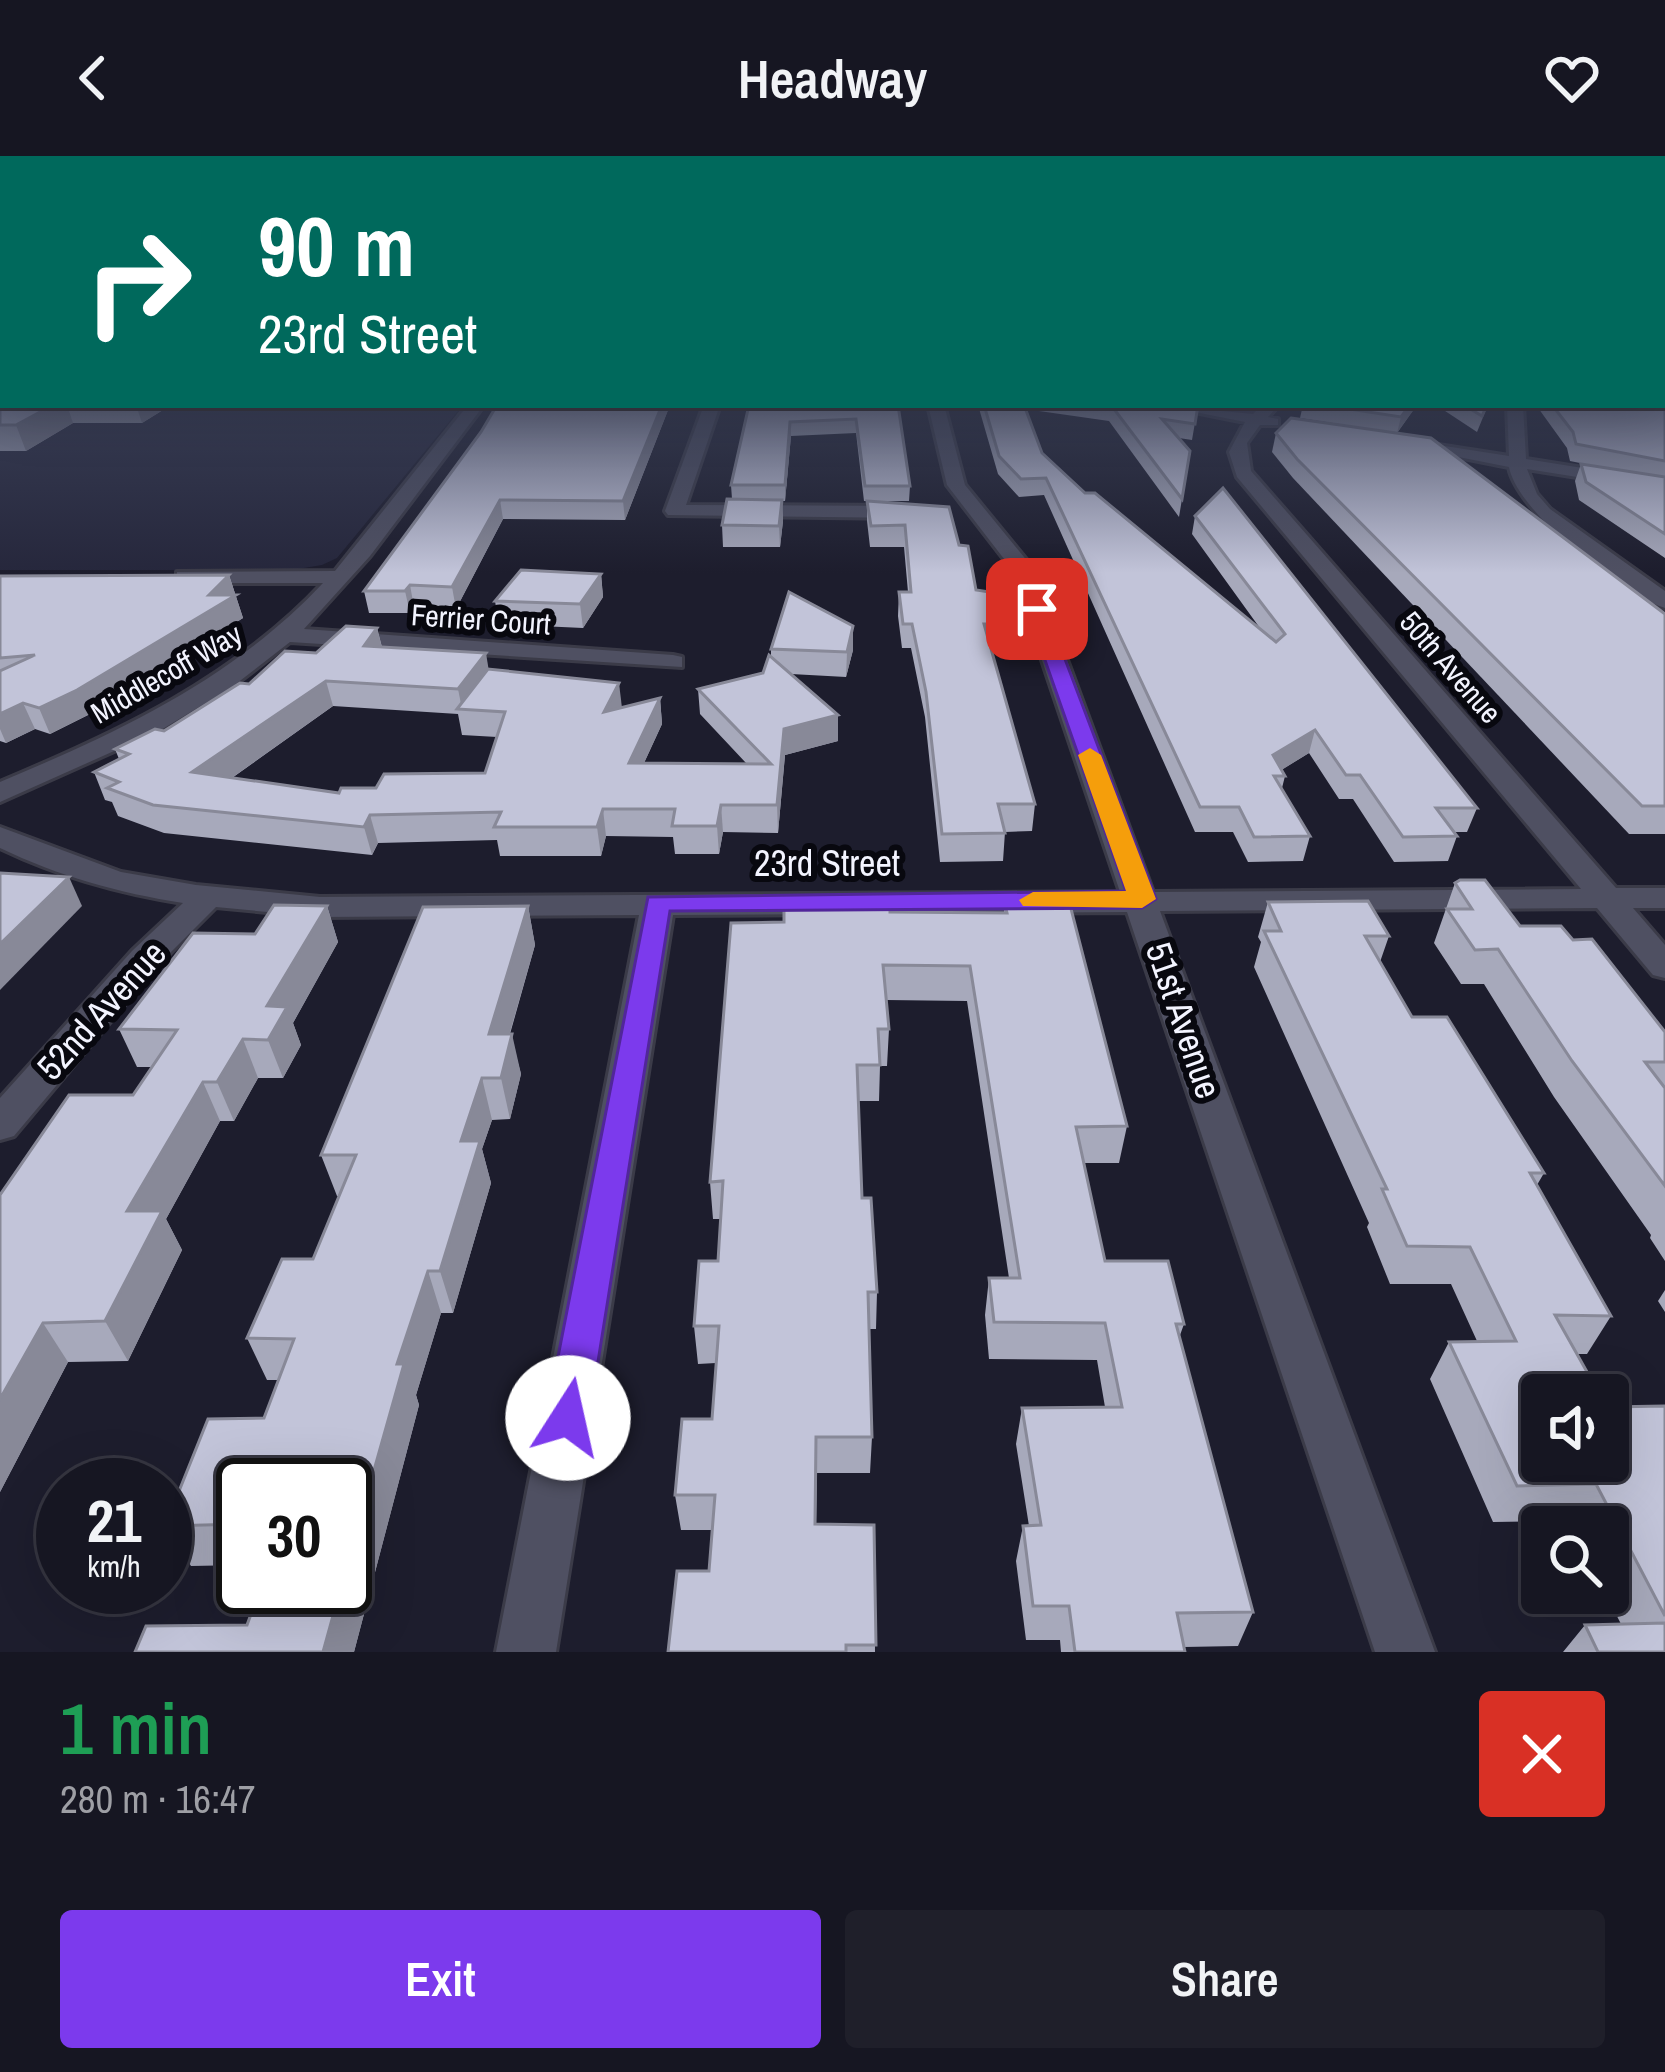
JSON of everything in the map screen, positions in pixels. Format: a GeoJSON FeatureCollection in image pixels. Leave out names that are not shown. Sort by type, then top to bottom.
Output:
{"type":"FeatureCollection","features":[{"type":"Feature","properties":{"kind":"street","name":"Middlecoff Way"},"geometry":{"type":"LineString","coordinates":[[0,793],[142,726],[227,678],[285,635],[339,577],[453,434]]}},
{"type":"Feature","properties":{"kind":"street"},"geometry":{"type":"LineString","coordinates":[[702,434],[676,511],[931,512]]}},
{"type":"Feature","properties":{"kind":"street","name":"51st Avenue"},"geometry":{"type":"LineString","coordinates":[[942,434],[966,512],[1000,532],[1022,568],[1406,1652]]}},
{"type":"Feature","properties":{"kind":"street","name":"50th Avenue"},"geometry":{"type":"LineString","coordinates":[[1245,434],[1235,452],[1243,473],[1665,967]]}},
{"type":"Feature","properties":{"kind":"street"},"geometry":{"type":"LineString","coordinates":[[1517,434],[1521,480],[1541,510],[1665,601]]}},
{"type":"Feature","properties":{"kind":"street"},"geometry":{"type":"LineString","coordinates":[[1388,442],[1665,487]]}},
{"type":"Feature","properties":{"kind":"street"},"geometry":{"type":"LineString","coordinates":[[158,578],[339,577]]}},
{"type":"Feature","properties":{"kind":"street","name":"Ferrier Court"},"geometry":{"type":"LineString","coordinates":[[285,635],[674,662]]}},
{"type":"Feature","properties":{"kind":"street","name":"23rd Street"},"geometry":{"type":"LineString","coordinates":[[0,836],[67,867],[128,885],[206,899],[320,908],[1665,898]]}},
{"type":"Feature","properties":{"kind":"street","name":"52nd Avenue"},"geometry":{"type":"LineString","coordinates":[[0,1125],[86,1022],[206,899]]}},
{"type":"Feature","properties":{"kind":"street"},"geometry":{"type":"LineString","coordinates":[[526,1652],[658,903]]}},
{"type":"Feature","properties":{"kind":"shaded area"},"geometry":{"type":"Polygon","coordinates":[[[0,434],[439,434],[337,558],[322,565],[292,570],[0,570],[0,434]]]}},
{"type":"Feature","properties":{"kind":"building"},"geometry":{"type":"Polygon","coordinates":[[[480,434],[650,434],[623,501],[500,500],[452,587],[410,585],[405,591],[364,591],[480,434]]]}},
{"type":"Feature","properties":{"kind":"building"},"geometry":{"type":"Polygon","coordinates":[[[743,434],[789,434],[785,485],[731,485],[743,434]]]}},
{"type":"Feature","properties":{"kind":"building"},"geometry":{"type":"Polygon","coordinates":[[[858,434],[902,434],[910,486],[865,486],[858,434]]]}},
{"type":"Feature","properties":{"kind":"building"},"geometry":{"type":"Polygon","coordinates":[[[992,434],[1035,434],[1042,453],[1085,493],[1095,493],[1276,642],[1285,634],[1195,516],[1223,488],[1477,808],[1436,808],[1457,836],[1403,837],[1360,775],[1346,775],[1315,730],[1273,755],[1285,776],[1274,776],[1310,836],[1254,837],[1239,807],[1200,807],[1046,478],[1021,479],[999,456],[992,434]]]}},
{"type":"Feature","properties":{"kind":"building"},"geometry":{"type":"Polygon","coordinates":[[[1133,434],[1175,434],[1190,451],[1182,499],[1133,434]]]}},
{"type":"Feature","properties":{"kind":"building"},"geometry":{"type":"Polygon","coordinates":[[[1277,434],[1431,438],[1665,614],[1665,806],[1642,806],[1277,434]]]}},
{"type":"Feature","properties":{"kind":"building"},"geometry":{"type":"Polygon","coordinates":[[[1573,434],[1665,434],[1665,461],[1576,444],[1573,434]]]}},
{"type":"Feature","properties":{"kind":"building"},"geometry":{"type":"Polygon","coordinates":[[[1581,464],[1665,477],[1665,534],[1586,482],[1581,464]]]}},
{"type":"Feature","properties":{"kind":"building"},"geometry":{"type":"Polygon","coordinates":[[[727,499],[782,500],[779,526],[722,525],[727,499]]]}},
{"type":"Feature","properties":{"kind":"building"},"geometry":{"type":"Polygon","coordinates":[[[867,501],[949,507],[959,545],[968,546],[976,590],[1003,594],[1003,624],[984,624],[1035,804],[998,804],[1005,833],[942,834],[926,692],[912,624],[903,624],[899,592],[911,592],[905,525],[871,526],[867,501]]]}},
{"type":"Feature","properties":{"kind":"building"},"geometry":{"type":"Polygon","coordinates":[[[521,570],[601,574],[580,604],[495,601],[521,570]]]}},
{"type":"Feature","properties":{"kind":"building"},"geometry":{"type":"Polygon","coordinates":[[[229,575],[209,595],[236,595],[77,690],[39,708],[23,703],[0,714],[0,671],[35,655],[0,658],[0,576],[229,575]]]}},
{"type":"Feature","properties":{"kind":"building"},"geometry":{"type":"Polygon","coordinates":[[[789,592],[853,626],[847,652],[771,649],[789,592]]]}},
{"type":"Feature","properties":{"kind":"building"},"geometry":{"type":"Polygon","coordinates":[[[346,626],[377,628],[364,646],[486,653],[458,689],[326,681],[192,772],[339,793],[341,788],[376,788],[384,774],[485,773],[505,712],[457,709],[488,669],[619,683],[604,712],[660,698],[629,763],[771,764],[698,689],[763,673],[769,655],[838,715],[784,729],[777,805],[721,805],[717,826],[672,826],[675,809],[603,809],[597,827],[494,827],[501,812],[370,815],[364,827],[153,805],[107,788],[119,782],[94,772],[129,754],[115,749],[155,729],[164,731],[240,683],[249,684],[285,651],[316,653],[346,626]]]}},
{"type":"Feature","properties":{"kind":"building"},"geometry":{"type":"Polygon","coordinates":[[[0,873],[69,877],[0,944],[0,873]]]}},
{"type":"Feature","properties":{"kind":"building"},"geometry":{"type":"Polygon","coordinates":[[[1485,880],[1520,926],[1561,926],[1573,940],[1592,939],[1665,1032],[1665,1062],[1645,1062],[1665,1088],[1665,1186],[1572,1061],[1498,949],[1475,950],[1447,909],[1472,909],[1455,883],[1485,880]]]}},
{"type":"Feature","properties":{"kind":"building"},"geometry":{"type":"Polygon","coordinates":[[[1368,901],[1389,936],[1365,936],[1412,1017],[1447,1017],[1544,1173],[1530,1173],[1611,1316],[1555,1315],[1588,1374],[1521,1374],[1521,1482],[1629,1482],[1629,1407],[1665,1406],[1665,1616],[1629,1547],[1629,1506],[1608,1506],[1596,1484],[1517,1486],[1449,1342],[1516,1341],[1470,1247],[1407,1246],[1382,1189],[1387,1189],[1264,931],[1281,931],[1268,902],[1368,901]]]}},
{"type":"Feature","properties":{"kind":"building"},"geometry":{"type":"Polygon","coordinates":[[[274,905],[327,906],[267,1006],[287,1007],[268,1040],[243,1039],[217,1082],[203,1082],[127,1211],[162,1211],[105,1321],[43,1323],[0,1399],[0,1195],[69,1095],[133,1095],[177,1030],[119,1029],[193,933],[255,934],[274,905]]]}},
{"type":"Feature","properties":{"kind":"building"},"geometry":{"type":"Polygon","coordinates":[[[1005,905],[1070,905],[1127,1126],[1076,1127],[1105,1261],[1168,1261],[1184,1324],[1176,1324],[1253,1612],[1177,1613],[1185,1652],[1075,1652],[1069,1606],[1033,1606],[1023,1526],[1041,1525],[1022,1408],[1122,1407],[1105,1323],[994,1322],[989,1278],[1020,1278],[970,966],[883,965],[889,1029],[878,1029],[880,1065],[857,1065],[862,1198],[871,1198],[877,1292],[868,1292],[872,1437],[816,1437],[815,1524],[874,1525],[876,1645],[846,1645],[846,1652],[668,1652],[677,1571],[709,1571],[715,1495],[675,1495],[682,1419],[712,1419],[719,1326],[694,1326],[699,1261],[718,1261],[723,1181],[710,1182],[731,923],[784,922],[784,907],[890,906],[890,912],[1007,913],[1005,905]]]}},
{"type":"Feature","properties":{"kind":"building"},"geometry":{"type":"Polygon","coordinates":[[[528,906],[489,1034],[512,1034],[501,1078],[482,1078],[461,1141],[480,1141],[440,1271],[428,1271],[397,1364],[404,1364],[372,1477],[372,1458],[216,1458],[216,1525],[192,1525],[192,1459],[208,1419],[264,1418],[294,1339],[247,1338],[282,1259],[313,1259],[356,1155],[321,1155],[423,907],[528,906]]]}},
{"type":"Feature","properties":{"kind":"building"},"geometry":{"type":"Polygon","coordinates":[[[251,1614],[334,1614],[323,1652],[135,1652],[146,1626],[247,1625],[251,1614]]]}},
{"type":"Feature","properties":{"kind":"building"},"geometry":{"type":"Polygon","coordinates":[[[1665,1623],[1665,1652],[1598,1652],[1585,1625],[1665,1623]]]}},
{"type":"Feature","properties":{"kind":"slow traffic"},"geometry":{"type":"LineString","coordinates":[[1033,900],[1142,899],[1090,755]]}},
{"type":"Feature","properties":{"kind":"route"},"geometry":{"type":"LineString","coordinates":[[568,1418],[658,903],[1142,899],[1037,609]]}}]}
